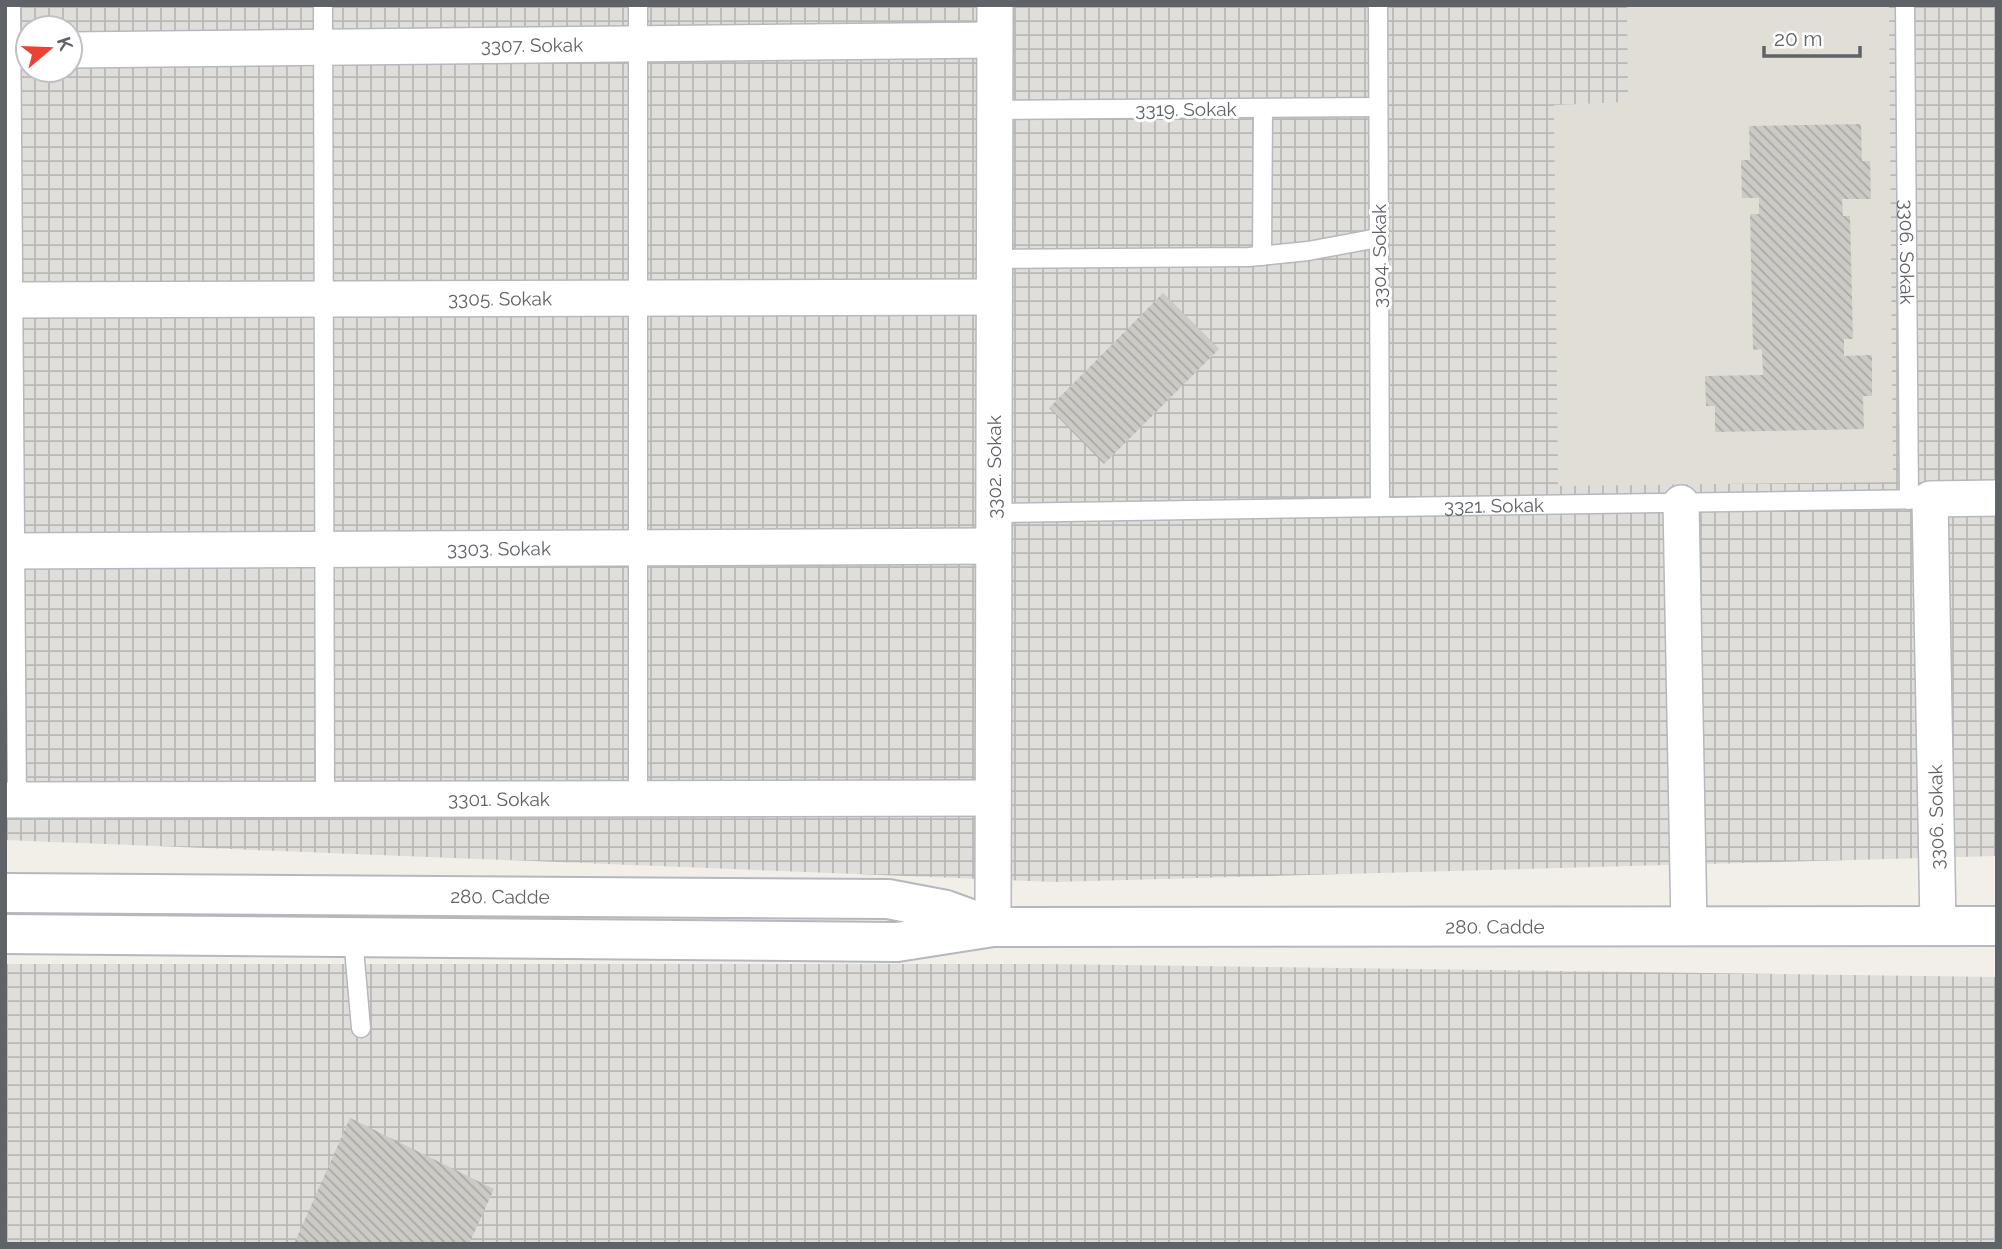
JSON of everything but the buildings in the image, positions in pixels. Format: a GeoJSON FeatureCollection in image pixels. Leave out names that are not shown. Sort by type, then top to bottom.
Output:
{"type":"FeatureCollection","features":[{"type":"Feature","properties":{"kind":"street","name":"3302. Sokak"},"geometry":{"type":"LineString","coordinates":[[993,927],[995,5]]}},
{"type":"Feature","properties":{"kind":"street","name":"3307. Sokak"},"geometry":{"type":"LineString","coordinates":[[84,50],[995,40]]}},
{"type":"Feature","properties":{"kind":"street","name":"3305. Sokak"},"geometry":{"type":"LineString","coordinates":[[10,300],[994,297]]}},
{"type":"Feature","properties":{"kind":"street","name":"3321. Sokak"},"geometry":{"type":"LineString","coordinates":[[1920,500],[1997,498]]}},
{"type":"Feature","properties":{"kind":"street","name":"3306. Sokak"},"geometry":{"type":"LineString","coordinates":[[1920,500],[1937,926]]}},
{"type":"Feature","properties":{"kind":"street"},"geometry":{"type":"LineString","coordinates":[[1681,503],[1689,926]]}},
{"type":"Feature","properties":{"kind":"street","name":"3303. Sokak"},"geometry":{"type":"LineString","coordinates":[[10,551],[638,548],[994,530]]}},
{"type":"Feature","properties":{"kind":"street","name":"3301. Sokak"},"geometry":{"type":"LineString","coordinates":[[11,800],[993,798]]}},
{"type":"Feature","properties":{"kind":"street","name":"280. Cadde"},"geometry":{"type":"LineString","coordinates":[[5,893],[888,899],[946,910],[993,927]]}},
{"type":"Feature","properties":{"kind":"street","name":"280. Cadde"},"geometry":{"type":"LineString","coordinates":[[5,934],[897,942],[993,927],[1997,926]]}},
{"type":"Feature","properties":{"kind":"lane"},"geometry":{"type":"LineString","coordinates":[[11,5],[14,40]]}},
{"type":"Feature","properties":{"kind":"lane"},"geometry":{"type":"LineString","coordinates":[[323,5],[325,799]]}},
{"type":"Feature","properties":{"kind":"lane"},"geometry":{"type":"LineString","coordinates":[[638,5],[638,799]]}},
{"type":"Feature","properties":{"kind":"lane","name":"3304. Sokak"},"geometry":{"type":"LineString","coordinates":[[1378,5],[1380,507]]}},
{"type":"Feature","properties":{"kind":"lane","name":"3306. Sokak"},"geometry":{"type":"LineString","coordinates":[[1905,5],[1920,500]]}},
{"type":"Feature","properties":{"kind":"lane"},"geometry":{"type":"LineString","coordinates":[[11,800],[10,300],[14,84]]}},
{"type":"Feature","properties":{"kind":"lane","name":"3319. Sokak"},"geometry":{"type":"LineString","coordinates":[[995,110],[1378,107]]}},
{"type":"Feature","properties":{"kind":"lane"},"geometry":{"type":"LineString","coordinates":[[1262,256],[1263,108]]}},
{"type":"Feature","properties":{"kind":"lane"},"geometry":{"type":"LineString","coordinates":[[994,260],[1262,256],[1378,238]]}},
{"type":"Feature","properties":{"kind":"lane","name":"3321. Sokak"},"geometry":{"type":"LineString","coordinates":[[994,530],[1380,507],[1920,500]]}},
{"type":"Feature","properties":{"kind":"lane"},"geometry":{"type":"LineString","coordinates":[[353,937],[361,1028]]}},
{"type":"Feature","properties":{"kind":"shaded area"},"geometry":{"type":"Polygon","coordinates":[[[5,5],[1997,5],[1997,856],[1055,882],[5,840],[5,5]]]}},
{"type":"Feature","properties":{"kind":"shaded area"},"geometry":{"type":"Polygon","coordinates":[[[1627,5],[1889,5],[1893,482],[1558,486],[1554,105],[1628,102],[1627,5]]]}},
{"type":"Feature","properties":{"kind":"shaded area"},"geometry":{"type":"Polygon","coordinates":[[[5,964],[1047,964],[1997,977],[1997,1244],[5,1244],[5,964]]]}}]}
